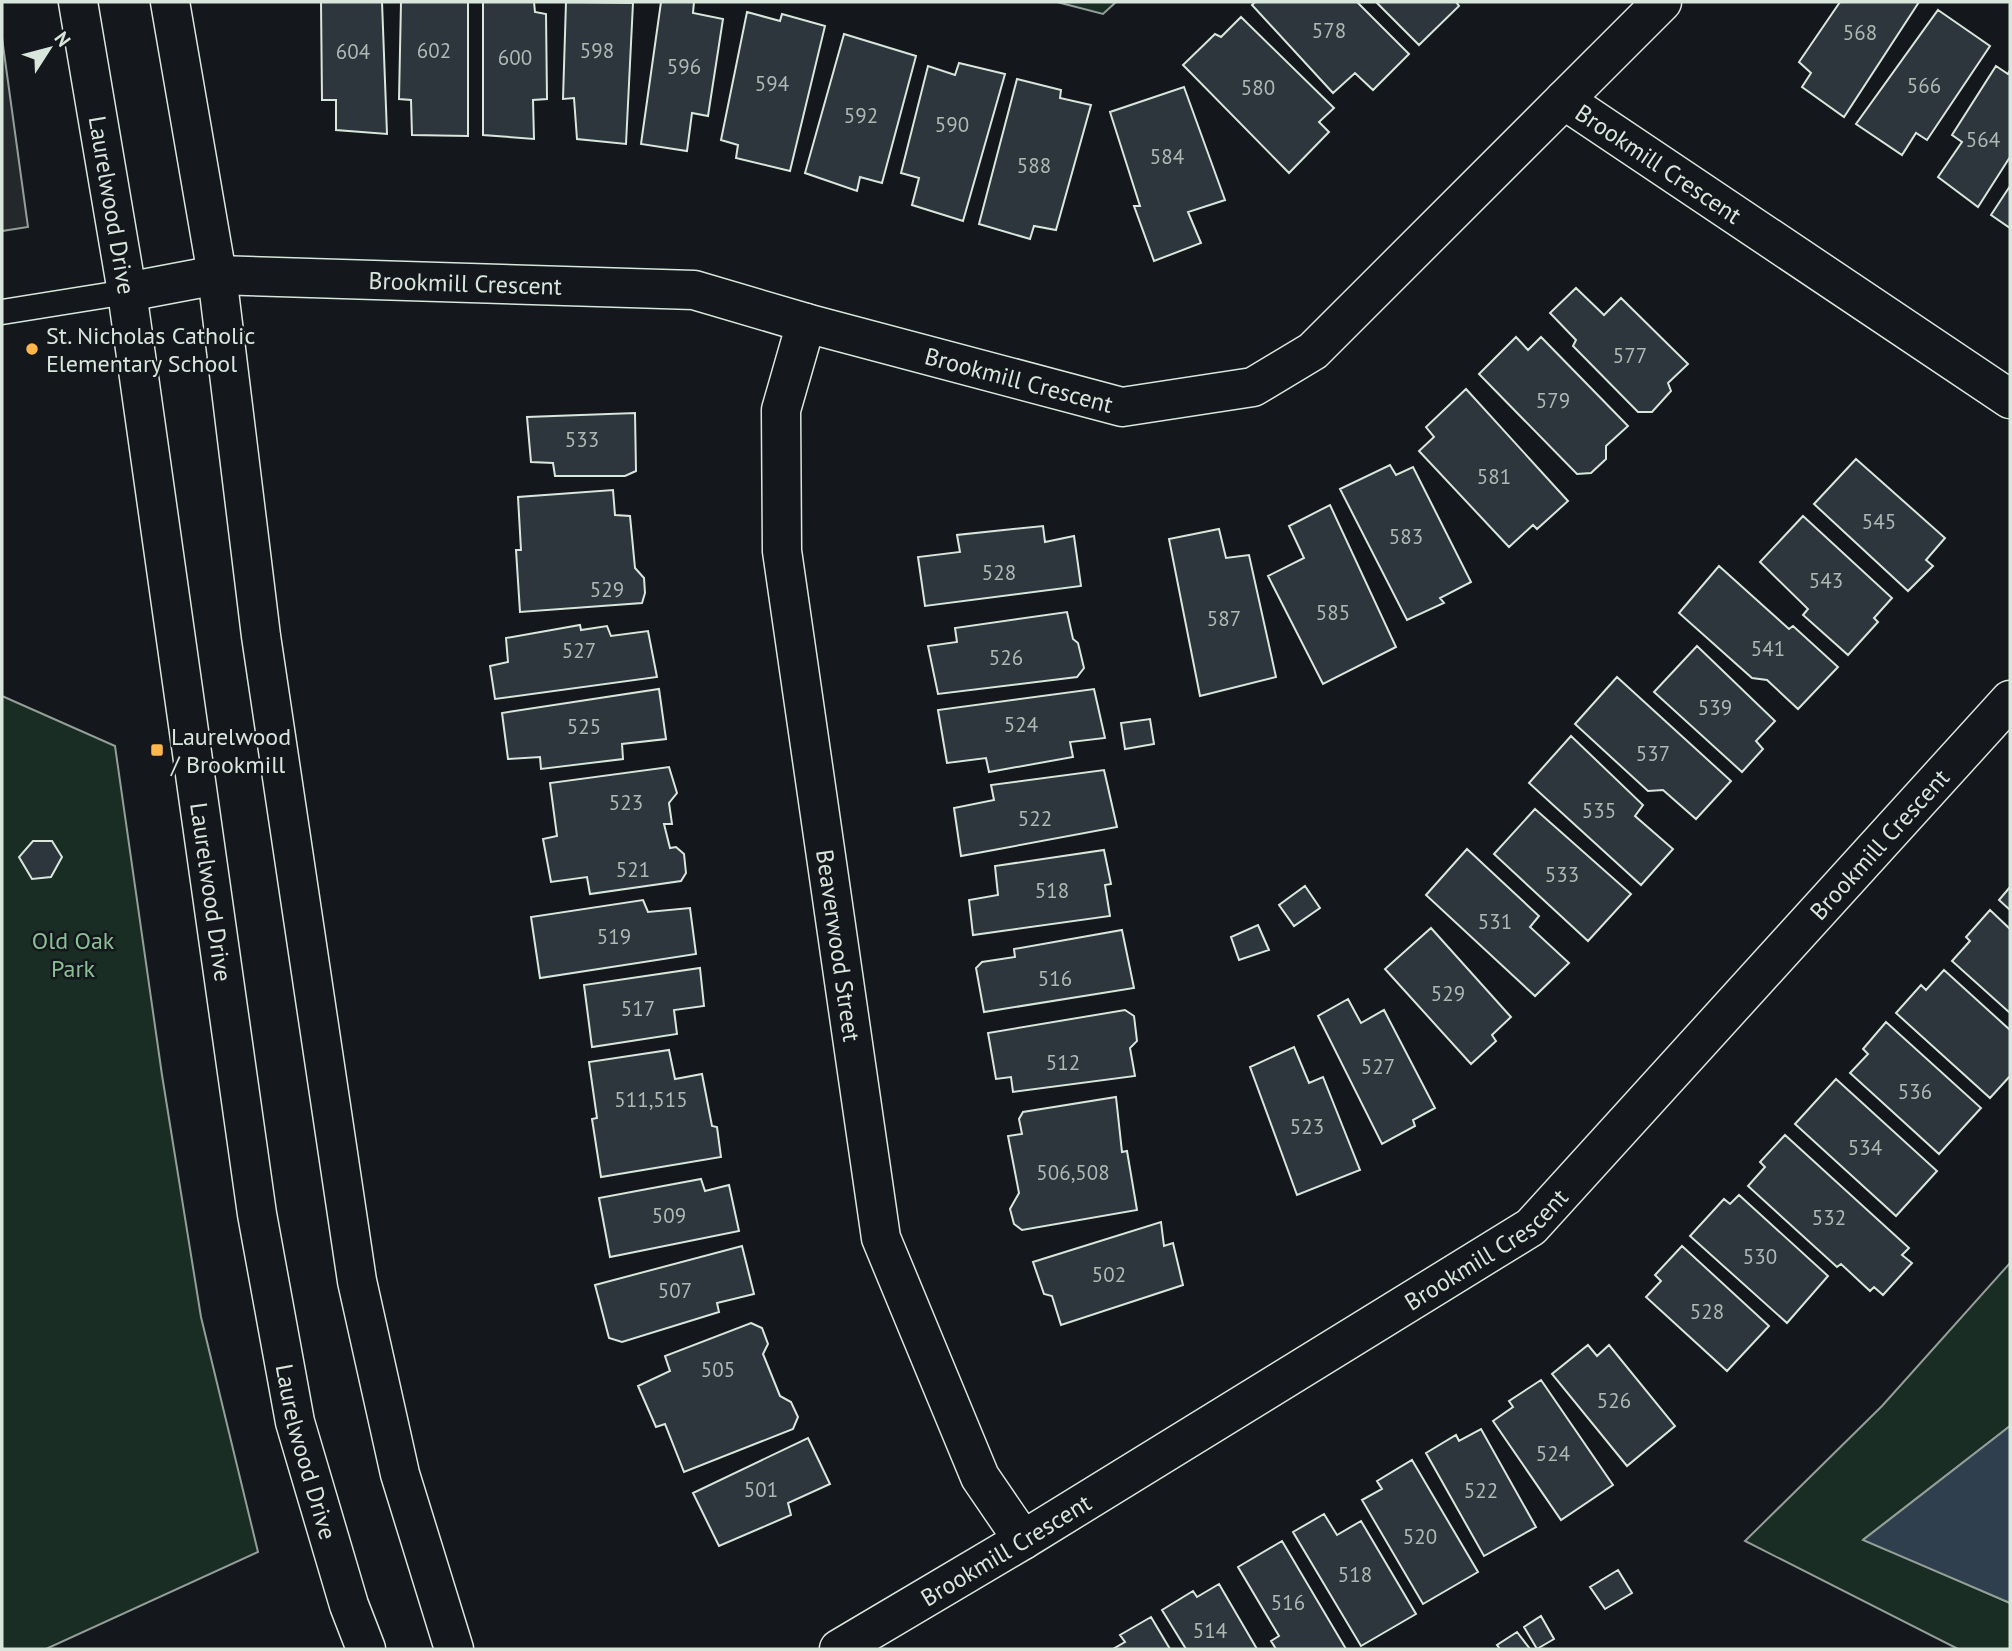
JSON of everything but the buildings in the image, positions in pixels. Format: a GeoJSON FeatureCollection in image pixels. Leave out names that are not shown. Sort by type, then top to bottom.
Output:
{"type":"FeatureCollection","features":[{"type":"Feature","properties":{"kind":"street","name":"Laurelwood Drive"},"geometry":{"type":"LineString","coordinates":[[78,2],[127,292],[259,1227],[295,1422],[349,1605],[366,1649]]}},
{"type":"Feature","properties":{"kind":"street"},"geometry":{"type":"LineString","coordinates":[[170,2],[217,275],[261,636],[357,1281],[400,1474],[454,1649]]}},
{"type":"Feature","properties":{"kind":"street"},"geometry":{"type":"LineString","coordinates":[[1564,100],[1662,2]]}},
{"type":"Feature","properties":{"kind":"street","name":"Brookmill Crescent"},"geometry":{"type":"LineString","coordinates":[[127,292],[217,275],[694,290],[806,323],[1122,407],[1253,387],[1314,351],[1564,100],[2010,399]]}},
{"type":"Feature","properties":{"kind":"street","name":"Beaverwood Street"},"geometry":{"type":"LineString","coordinates":[[806,323],[780,410],[782,551],[881,1238],[980,1477],[1023,1540]]}},
{"type":"Feature","properties":{"kind":"street","name":"Brookmill Crescent"},"geometry":{"type":"LineString","coordinates":[[839,1649],[1023,1540],[1531,1227],[2010,700]]}},
{"type":"Feature","properties":{"kind":"lane"},"geometry":{"type":"LineString","coordinates":[[2,312],[127,292]]}},
{"type":"Feature","properties":{"kind":"green space"},"geometry":{"type":"Polygon","coordinates":[[[1057,2],[1116,2],[1103,14],[1057,2]]]}},
{"type":"Feature","properties":{"kind":"green space","name":"Old Oak Park"},"geometry":{"type":"Polygon","coordinates":[[[2,696],[115,746],[162,1075],[201,1317],[258,1552],[46,1649],[2,1649],[2,696]]]}},
{"type":"Feature","properties":{"kind":"green space"},"geometry":{"type":"Polygon","coordinates":[[[2010,1263],[2010,1426],[1864,1539],[2010,1603],[2010,1649],[1958,1649],[1745,1541],[1882,1406],[2010,1263]]]}},
{"type":"Feature","properties":{"kind":"shaded area"},"geometry":{"type":"Polygon","coordinates":[[[2,38],[28,227],[2,231],[2,38]]]}},
{"type":"Feature","properties":{"kind":"water"},"geometry":{"type":"Polygon","coordinates":[[[2010,1426],[2010,1603],[1863,1540],[2010,1426]]]}},
{"type":"Feature","properties":{"kind":"place","name":"St. Nicholas Catholic Elementary School"},"geometry":{"type":"Point","coordinates":[32,349]}},
{"type":"Feature","properties":{"kind":"place","name":"Laurelwood / Brookmill"},"geometry":{"type":"Point","coordinates":[157,750]}}]}
